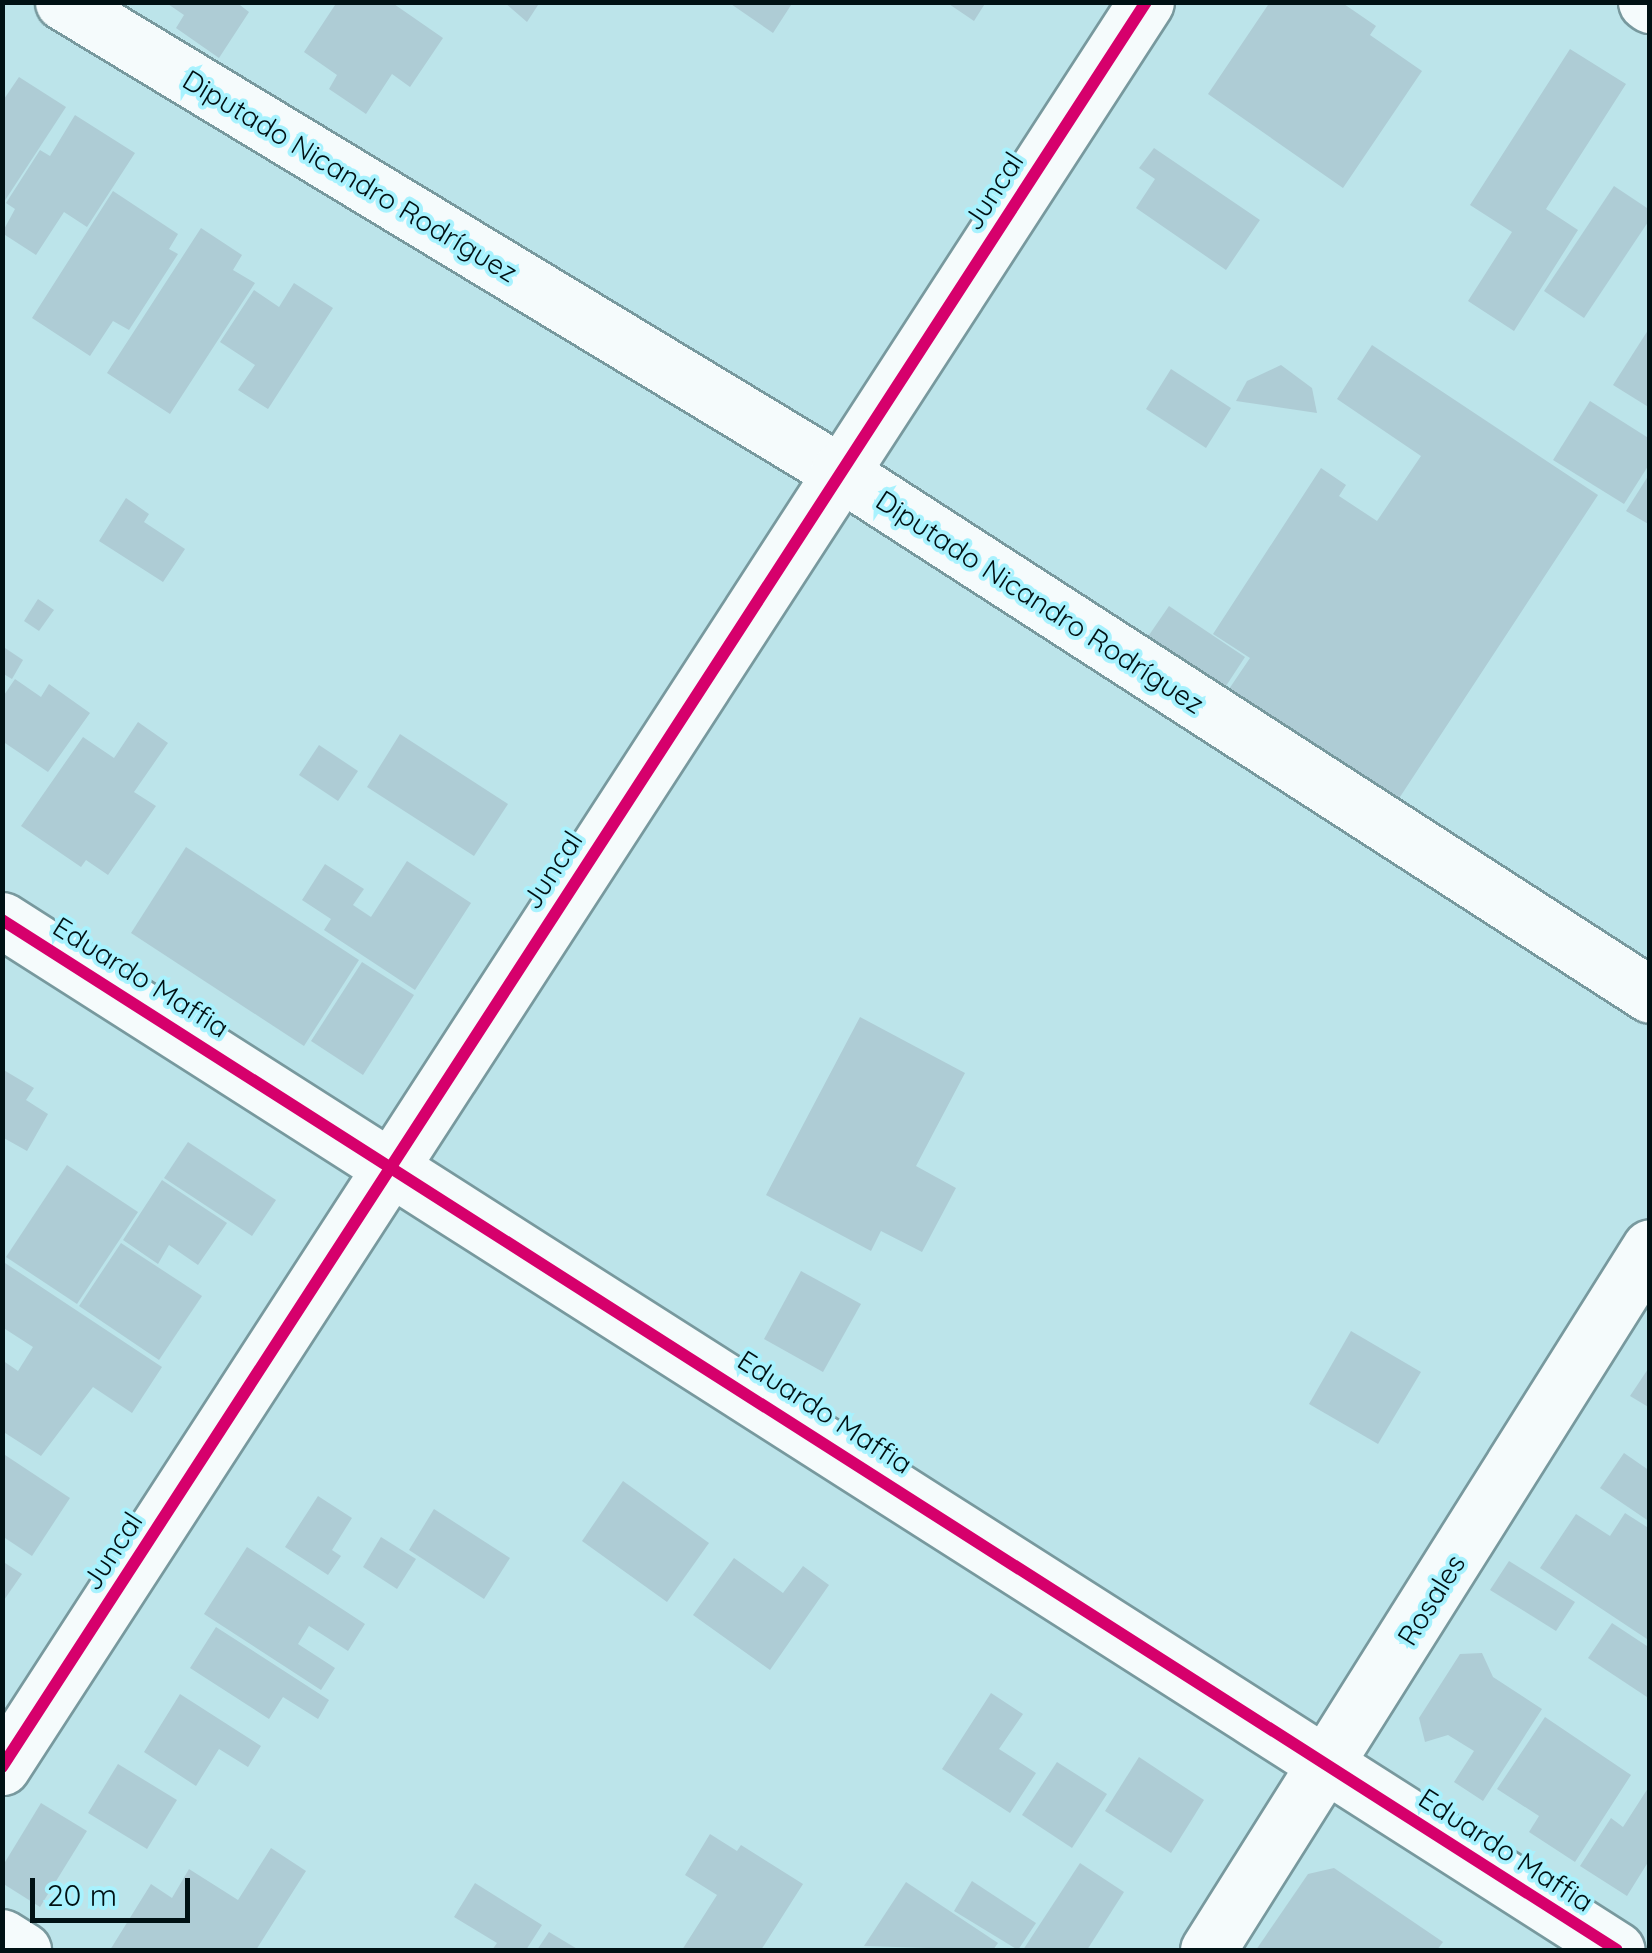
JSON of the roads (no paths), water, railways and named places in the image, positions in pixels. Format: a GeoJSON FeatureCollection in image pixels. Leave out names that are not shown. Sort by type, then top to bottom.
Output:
{"type":"FeatureCollection","features":[{"type":"Feature","properties":{"kind":"street","name":"Diputado Nicandro Rodríguez"},"geometry":{"type":"LineString","coordinates":[[63,2],[838,472],[1650,995]]}},
{"type":"Feature","properties":{"kind":"street","name":"Juncal"},"geometry":{"type":"LineString","coordinates":[[2,1767],[1146,2]]}},
{"type":"Feature","properties":{"kind":"street","name":"Eduardo Maffia"},"geometry":{"type":"LineString","coordinates":[[2,920],[392,1163],[1617,1950]]}},
{"type":"Feature","properties":{"kind":"street","name":"Rosales"},"geometry":{"type":"LineString","coordinates":[[1208,1950],[1328,1766],[1650,1248]]}},
{"type":"Feature","properties":{"kind":"street"},"geometry":{"type":"LineString","coordinates":[[2,1937],[23,1950]]}}]}
